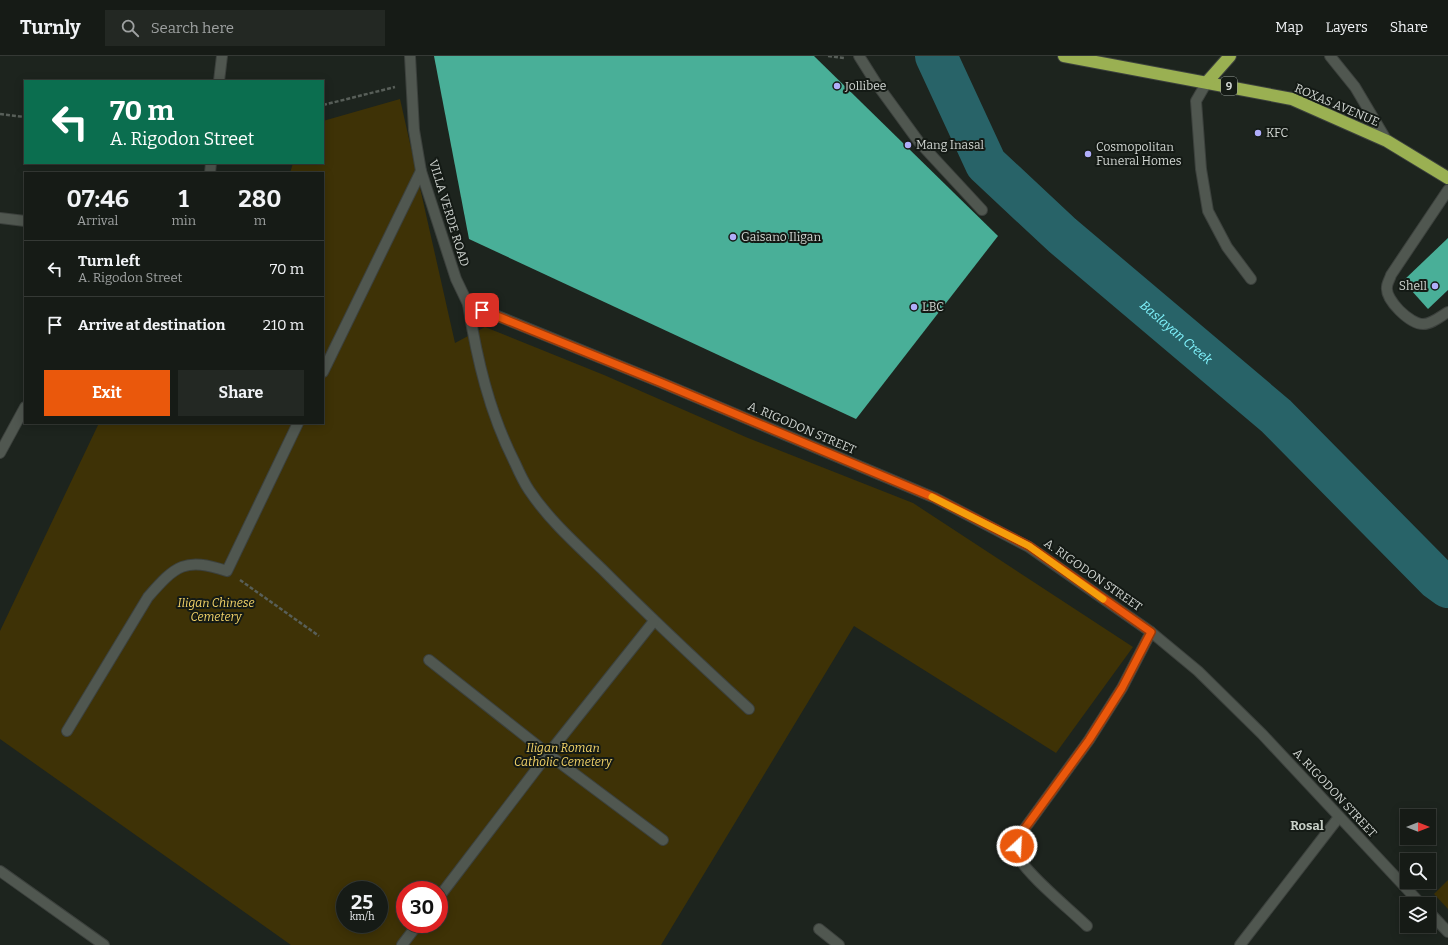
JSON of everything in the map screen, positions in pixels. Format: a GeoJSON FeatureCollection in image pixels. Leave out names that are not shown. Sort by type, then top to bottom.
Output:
{"type":"FeatureCollection","features":[{"type":"Feature","properties":{"kind":"highway","name":"ROXAS AVENUE"},"geometry":{"type":"LineString","coordinates":[[1064,56],[1292,99],[1387,141]]}},
{"type":"Feature","properties":{"kind":"highway"},"geometry":{"type":"LineString","coordinates":[[1207,82],[1230,56]]}},
{"type":"Feature","properties":{"kind":"highway","name":"9"},"geometry":{"type":"LineString","coordinates":[[1387,141],[1448,178]]}},
{"type":"Feature","properties":{"kind":"street"},"geometry":{"type":"LineString","coordinates":[[219,80],[222,56]]}},
{"type":"Feature","properties":{"kind":"street","name":"VILLA VERDE ROAD"},"geometry":{"type":"LineString","coordinates":[[410,56],[414,130],[421,171],[456,279],[468,304],[477,360],[491,406],[507,448],[528,489],[549,517],[654,621],[749,708]]}},
{"type":"Feature","properties":{"kind":"street"},"geometry":{"type":"LineString","coordinates":[[1330,56],[1355,86],[1387,141]]}},
{"type":"Feature","properties":{"kind":"street"},"geometry":{"type":"LineString","coordinates":[[855,58],[876,83],[919,142],[982,210]]}},
{"type":"Feature","properties":{"kind":"street"},"geometry":{"type":"LineString","coordinates":[[1207,82],[1196,101],[1201,169],[1208,212],[1227,247],[1250,280]]}},
{"type":"Feature","properties":{"kind":"street"},"geometry":{"type":"LineString","coordinates":[[324,370],[421,171]]}},
{"type":"Feature","properties":{"kind":"street"},"geometry":{"type":"LineString","coordinates":[[1448,190],[1391,275],[1386,288],[1389,300],[1414,322],[1424,324],[1434,321],[1448,312]]}},
{"type":"Feature","properties":{"kind":"street"},"geometry":{"type":"LineString","coordinates":[[0,218],[24,221]]}},
{"type":"Feature","properties":{"kind":"street","name":"A. RIGODON STREET"},"geometry":{"type":"LineString","coordinates":[[468,304],[662,383],[935,498],[1029,546],[1151,632],[1198,671],[1262,734],[1414,897]]}},
{"type":"Feature","properties":{"kind":"street"},"geometry":{"type":"LineString","coordinates":[[0,453],[24,409]]}},
{"type":"Feature","properties":{"kind":"street"},"geometry":{"type":"LineString","coordinates":[[67,731],[148,597],[165,578],[178,568],[191,564],[206,564],[226,571],[298,424]]}},
{"type":"Feature","properties":{"kind":"street"},"geometry":{"type":"LineString","coordinates":[[448,885],[548,754],[654,621]]}},
{"type":"Feature","properties":{"kind":"street"},"geometry":{"type":"LineString","coordinates":[[1087,926],[1027,870],[1019,858],[1017,846],[1020,835],[1089,740],[1122,688],[1151,632]]}},
{"type":"Feature","properties":{"kind":"street"},"geometry":{"type":"LineString","coordinates":[[429,660],[548,754],[663,840]]}},
{"type":"Feature","properties":{"kind":"street"},"geometry":{"type":"LineString","coordinates":[[1240,945],[1339,817]]}},
{"type":"Feature","properties":{"kind":"street"},"geometry":{"type":"LineString","coordinates":[[0,871],[104,945]]}},
{"type":"Feature","properties":{"kind":"street"},"geometry":{"type":"LineString","coordinates":[[1436,919],[1448,932]]}},
{"type":"Feature","properties":{"kind":"street"},"geometry":{"type":"LineString","coordinates":[[819,929],[839,945]]}},
{"type":"Feature","properties":{"kind":"street"},"geometry":{"type":"LineString","coordinates":[[402,945],[411,933]]}},
{"type":"Feature","properties":{"kind":"path"},"geometry":{"type":"LineString","coordinates":[[828,56],[855,58]]}},
{"type":"Feature","properties":{"kind":"path"},"geometry":{"type":"LineString","coordinates":[[324,105],[411,84]]}},
{"type":"Feature","properties":{"kind":"path"},"geometry":{"type":"LineString","coordinates":[[0,114],[24,117]]}},
{"type":"Feature","properties":{"kind":"path"},"geometry":{"type":"LineString","coordinates":[[226,571],[319,636]]}},
{"type":"Feature","properties":{"kind":"green space"},"geometry":{"type":"Polygon","coordinates":[[[400,99],[455,343],[485,327],[604,375],[748,438],[913,503],[1133,647],[1056,753],[854,626],[661,945],[291,945],[0,739],[0,631],[99,424],[324,424],[324,172],[290,172],[293,164],[324,164],[324,121],[400,99]]]}},
{"type":"Feature","properties":{"kind":"green space"},"geometry":{"type":"Polygon","coordinates":[[[1448,880],[1448,909],[1434,894],[1448,880]]]}},
{"type":"Feature","properties":{"kind":"building","name":"Gaisano Iligan"},"geometry":{"type":"Polygon","coordinates":[[[434,56],[814,56],[998,236],[856,419],[469,239],[434,56]]]}},
{"type":"Feature","properties":{"kind":"building"},"geometry":{"type":"Polygon","coordinates":[[[1448,238],[1448,290],[1428,309],[1403,281],[1448,238]]]}},
{"type":"Feature","properties":{"kind":"waterway","name":"Baslayan Creek"},"geometry":{"type":"LineString","coordinates":[[936,56],[986,164],[1062,235],[1276,416],[1437,579],[1448,587]]}},
{"type":"Feature","properties":{"kind":"slow traffic"},"geometry":{"type":"LineString","coordinates":[[932,497],[1029,546],[1103,599]]}},
{"type":"Feature","properties":{"kind":"place","name":"Jollibee"},"geometry":{"type":"Point","coordinates":[837,86]}},
{"type":"Feature","properties":{"kind":"place","name":"KFC"},"geometry":{"type":"Point","coordinates":[1258,133]}},
{"type":"Feature","properties":{"kind":"place","name":"Mang Inasal"},"geometry":{"type":"Point","coordinates":[908,145]}},
{"type":"Feature","properties":{"kind":"place","name":"Cosmopolitan Funeral Homes"},"geometry":{"type":"Point","coordinates":[1088,154]}},
{"type":"Feature","properties":{"kind":"place","name":"Gaisano Iligan"},"geometry":{"type":"Point","coordinates":[733,237]}},
{"type":"Feature","properties":{"kind":"place","name":"Shell"},"geometry":{"type":"Point","coordinates":[1435,286]}},
{"type":"Feature","properties":{"kind":"place","name":"LBC"},"geometry":{"type":"Point","coordinates":[914,307]}},
{"type":"Feature","properties":{"kind":"district","name":"Rosal"},"geometry":{"type":"Point","coordinates":[1307,825]}},
{"type":"Feature","properties":{"kind":"route"},"geometry":{"type":"LineString","coordinates":[[482,310],[662,383],[846,462],[935,498],[1029,546],[1151,632],[1122,688],[1089,740],[1020,835],[1017,846]]}},
{"type":"Feature","properties":{"kind":"park label","name":"Iligan Chinese Cemetery"},"geometry":{"type":"Point","coordinates":[216,610]}},
{"type":"Feature","properties":{"kind":"park label","name":"Iligan Roman Catholic Cemetery"},"geometry":{"type":"Point","coordinates":[563,755]}}]}
